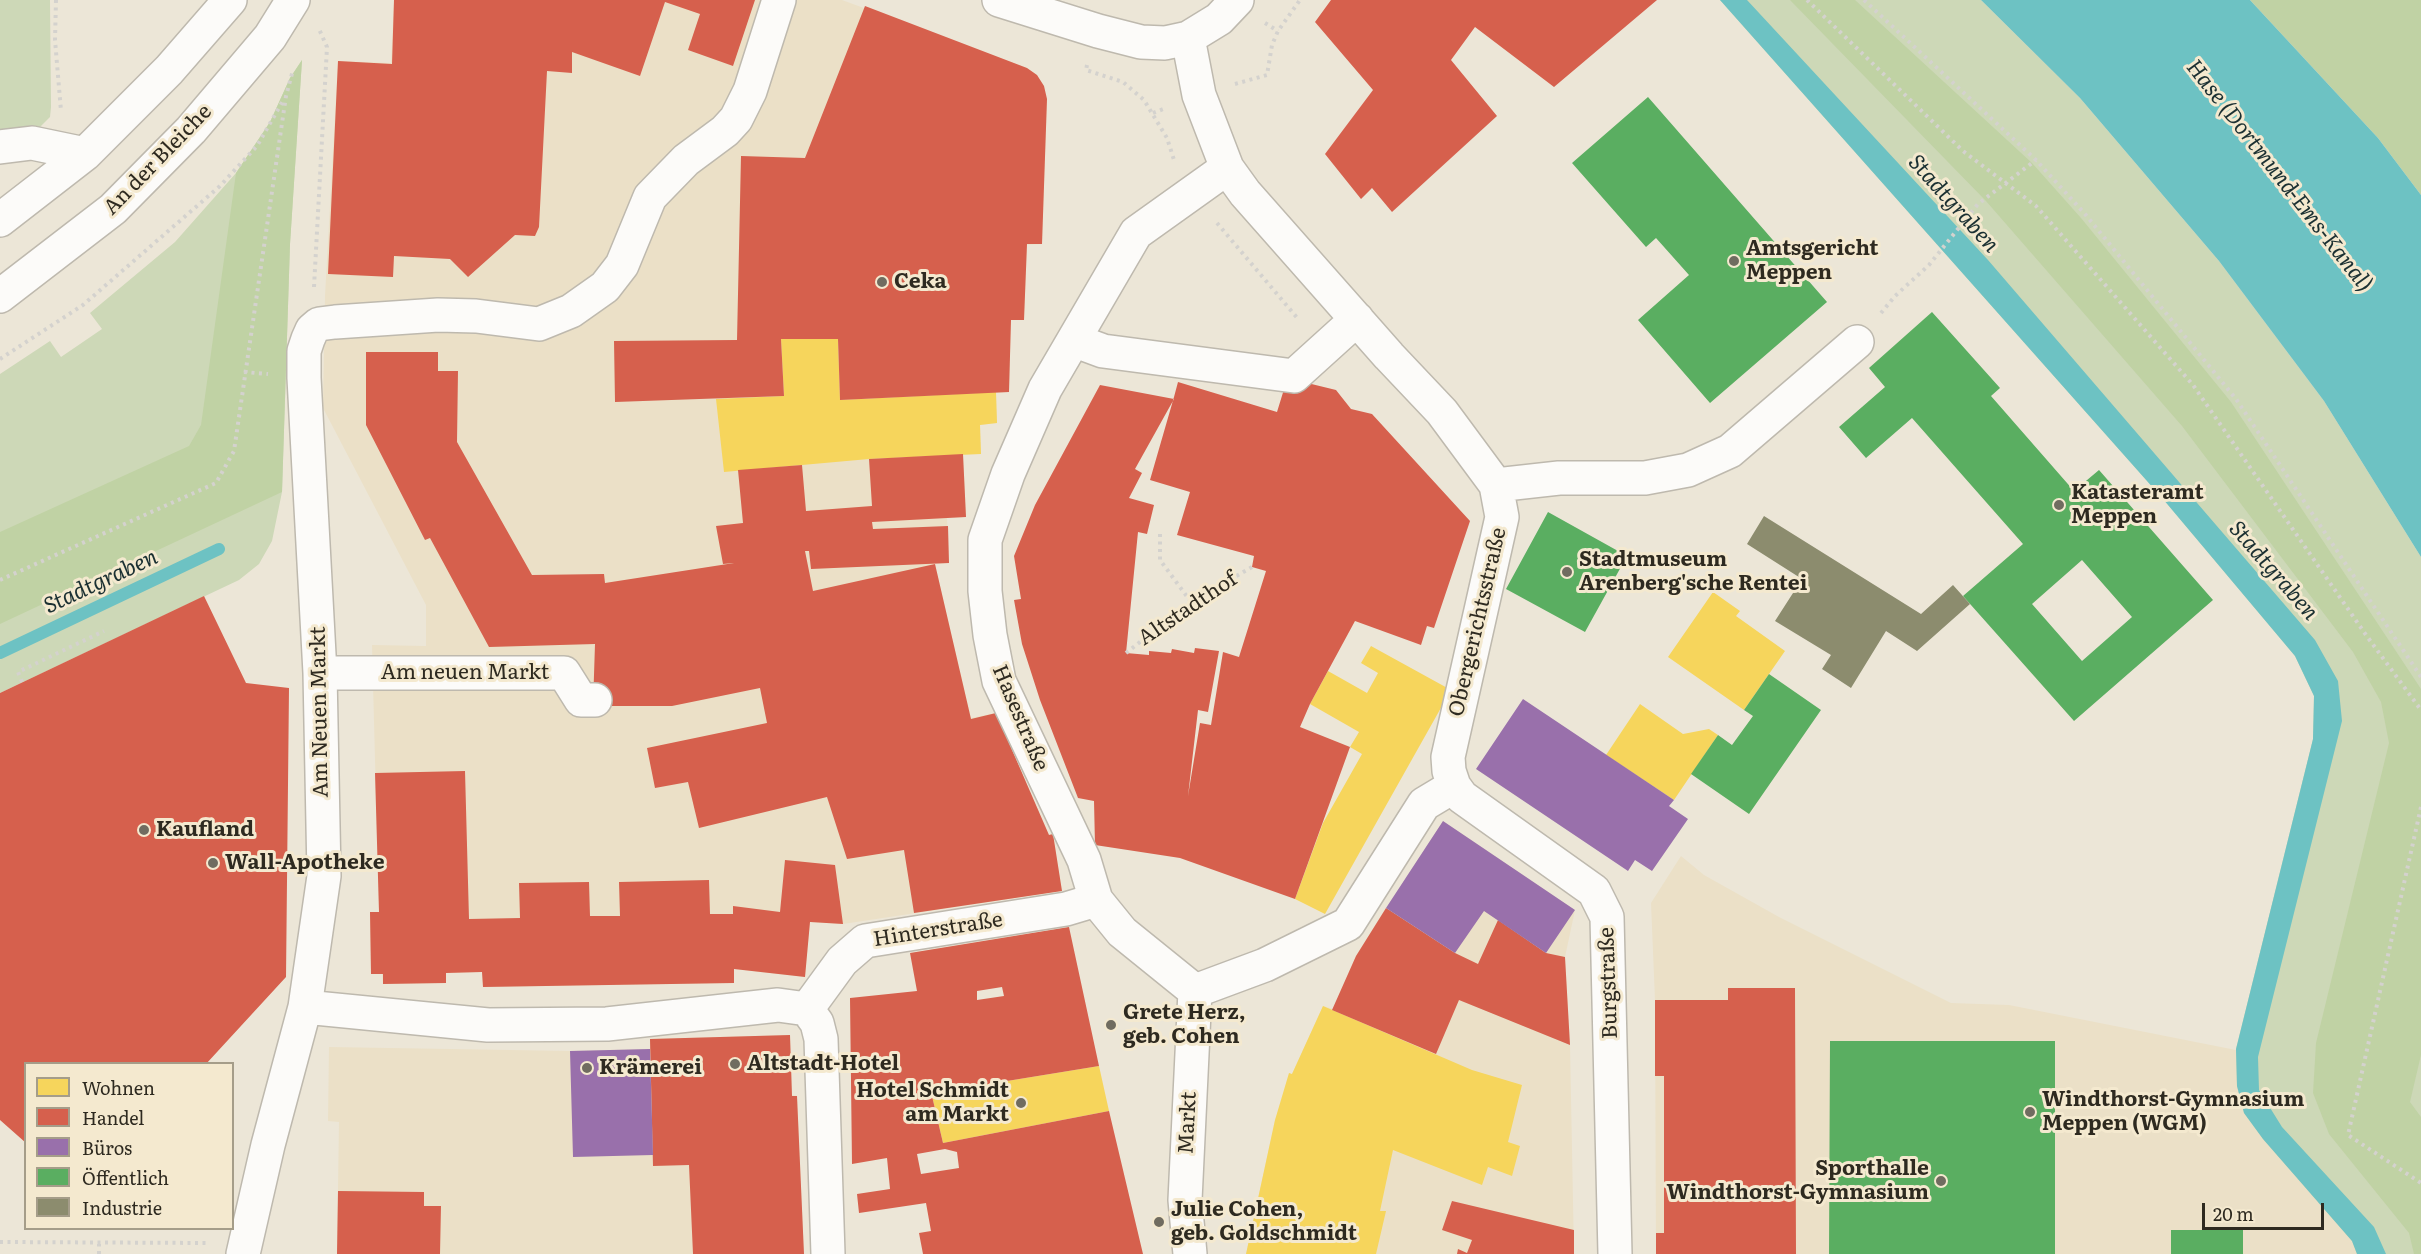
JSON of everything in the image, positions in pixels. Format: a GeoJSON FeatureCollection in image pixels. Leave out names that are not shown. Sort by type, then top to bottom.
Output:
{"type":"FeatureCollection","features":[{"type":"Feature","properties":{"kind":"street"},"geometry":{"type":"LineString","coordinates":[[0,220],[86,154],[169,70],[230,0]]}},
{"type":"Feature","properties":{"kind":"street","name":"An der Bleiche"},"geometry":{"type":"LineString","coordinates":[[0,296],[121,202],[191,130],[270,37],[293,0]]}},
{"type":"Feature","properties":{"kind":"street"},"geometry":{"type":"LineString","coordinates":[[312,330],[319,324],[335,322],[438,315],[476,316],[539,324],[571,311],[605,287],[622,265],[650,197],[686,160],[725,131],[736,119],[750,91],[779,0]]}},
{"type":"Feature","properties":{"kind":"street"},"geometry":{"type":"LineString","coordinates":[[999,0],[1141,42],[1165,43],[1188,38],[1219,19],[1237,0]]}},
{"type":"Feature","properties":{"kind":"street","name":"Obergerichtsstraße"},"geometry":{"type":"LineString","coordinates":[[1188,38],[1199,94],[1227,168],[1245,193],[1442,412],[1496,485],[1502,517],[1448,757],[1454,786]]}},
{"type":"Feature","properties":{"kind":"street"},"geometry":{"type":"LineString","coordinates":[[0,147],[32,143],[86,154]]}},
{"type":"Feature","properties":{"kind":"street","name":"Hasestraße"},"geometry":{"type":"LineString","coordinates":[[1195,991],[1122,932],[1096,900],[1084,860],[999,681],[990,635],[985,591],[985,540],[1008,474],[1045,389],[1076,341],[1136,233],[1227,168]]}},
{"type":"Feature","properties":{"kind":"street"},"geometry":{"type":"LineString","coordinates":[[1076,341],[1103,351],[1294,376],[1357,319]]}},
{"type":"Feature","properties":{"kind":"street","name":"Am Neuen Markt"},"geometry":{"type":"LineString","coordinates":[[230,1249],[268,1145],[305,1007],[312,972],[324,876],[320,674],[304,378],[304,351],[312,330]]}},
{"type":"Feature","properties":{"kind":"street"},"geometry":{"type":"LineString","coordinates":[[1496,485],[1559,478],[1645,478],[1688,470],[1730,451],[1857,342]]}},
{"type":"Feature","properties":{"kind":"street","name":"Am neuen Markt"},"geometry":{"type":"LineString","coordinates":[[320,674],[564,674],[581,700],[595,700]]}},
{"type":"Feature","properties":{"kind":"street"},"geometry":{"type":"LineString","coordinates":[[1195,991],[1265,965],[1348,924],[1424,804],[1454,786]]}},
{"type":"Feature","properties":{"kind":"street","name":"Burgstraße"},"geometry":{"type":"LineString","coordinates":[[1454,786],[1462,796],[1594,891],[1607,917],[1615,1254]]}},
{"type":"Feature","properties":{"kind":"street","name":"Hinterstraße"},"geometry":{"type":"LineString","coordinates":[[807,1009],[842,961],[865,941],[1066,909],[1096,900]]}},
{"type":"Feature","properties":{"kind":"street","name":"Markt"},"geometry":{"type":"LineString","coordinates":[[1190,1254],[1185,1200],[1195,991]]}},
{"type":"Feature","properties":{"kind":"street"},"geometry":{"type":"LineString","coordinates":[[305,1007],[372,1016],[488,1024],[607,1024],[778,1005],[807,1009],[817,1023],[820,1039],[828,1254]]}},
{"type":"Feature","properties":{"kind":"path"},"geometry":{"type":"LineString","coordinates":[[56,0],[55,40],[63,119]]}},
{"type":"Feature","properties":{"kind":"path"},"geometry":{"type":"LineString","coordinates":[[1153,113],[1199,94],[1267,75],[1275,38],[1300,0]]}},
{"type":"Feature","properties":{"kind":"path"},"geometry":{"type":"LineString","coordinates":[[1808,0],[1963,151],[2036,206],[2193,385],[2366,635],[2421,710]]}},
{"type":"Feature","properties":{"kind":"path"},"geometry":{"type":"LineString","coordinates":[[1864,0],[2036,160],[2085,214],[2236,399],[2421,677]]}},
{"type":"Feature","properties":{"kind":"path"},"geometry":{"type":"LineString","coordinates":[[312,330],[327,47],[317,24]]}},
{"type":"Feature","properties":{"kind":"path"},"geometry":{"type":"LineString","coordinates":[[0,359],[83,305],[220,186],[258,146],[286,96],[234,451],[216,483],[0,580]]}},
{"type":"Feature","properties":{"kind":"path"},"geometry":{"type":"LineString","coordinates":[[1857,342],[1895,296],[1929,265],[1978,204],[2036,160]]}},
{"type":"Feature","properties":{"kind":"path"},"geometry":{"type":"LineString","coordinates":[[244,372],[250,372]]}},
{"type":"Feature","properties":{"kind":"path"},"geometry":{"type":"LineString","coordinates":[[1160,534],[1160,560],[1191,602]]}},
{"type":"Feature","properties":{"kind":"path","name":"Altstadthof"},"geometry":{"type":"LineString","coordinates":[[1126,653],[1191,602],[1252,567]]}},
{"type":"Feature","properties":{"kind":"path"},"geometry":{"type":"LineString","coordinates":[[22,682],[18,672],[104,631]]}},
{"type":"Feature","properties":{"kind":"path"},"geometry":{"type":"LineString","coordinates":[[2421,807],[2348,1135],[2421,1183]]}},
{"type":"Feature","properties":{"kind":"path"},"geometry":{"type":"LineString","coordinates":[[0,1242],[230,1249]]}},
{"type":"Feature","properties":{"kind":"path"},"geometry":{"type":"LineString","coordinates":[[99,1244],[99,1254]]}},
{"type":"Feature","properties":{"kind":"shaded area"},"geometry":{"type":"Polygon","coordinates":[[[394,0],[842,0],[1027,68],[1037,75],[1047,99],[1042,244],[1027,245],[1024,320],[1011,320],[1009,392],[996,393],[997,423],[980,425],[981,454],[963,454],[966,517],[947,518],[949,563],[935,564],[971,718],[996,713],[1048,835],[1053,834],[1062,891],[843,924],[810,922],[805,977],[734,969],[734,983],[483,987],[482,972],[446,973],[446,983],[383,984],[382,974],[371,974],[370,912],[379,912],[372,645],[426,646],[426,605],[323,408],[325,296],[338,61],[391,63],[394,0]]]}},
{"type":"Feature","properties":{"kind":"shaded area"},"geometry":{"type":"Polygon","coordinates":[[[1443,821],[1575,910],[1565,957],[1570,1045],[1574,1254],[1246,1254],[1275,1120],[1292,1074],[1323,1006],[1333,1009],[1356,956],[1443,821]]]}},
{"type":"Feature","properties":{"kind":"shaded area","name":"Windthorst-Gymnasium Meppen (WGM)"},"geometry":{"type":"Polygon","coordinates":[[[1681,856],[1704,875],[1779,917],[1951,1003],[2009,1005],[2251,1053],[2376,1254],[1656,1254],[1655,1000],[1651,903],[1681,856]]]}},
{"type":"Feature","properties":{"kind":"shaded area"},"geometry":{"type":"Polygon","coordinates":[[[790,1035],[792,1095],[797,1096],[804,1254],[337,1254],[339,1122],[328,1121],[329,1047],[570,1051],[650,1049],[650,1039],[790,1035]]]}},
{"type":"Feature","properties":{"kind":"green space"},"geometry":{"type":"Polygon","coordinates":[[[0,0],[50,0],[51,107],[50,117],[29,138],[0,157],[0,0]]]}},
{"type":"Feature","properties":{"kind":"green space"},"geometry":{"type":"Polygon","coordinates":[[[1720,0],[1981,0],[2080,98],[2219,261],[2324,401],[2421,557],[2421,1254],[2357,1254],[2352,1241],[2263,1139],[2244,1113],[2237,1086],[2236,1049],[2313,739],[2314,696],[2295,656],[2163,499],[1720,0]]]}},
{"type":"Feature","properties":{"kind":"green space"},"geometry":{"type":"Polygon","coordinates":[[[1790,0],[1855,0],[2032,163],[2081,218],[2231,402],[2421,689],[2421,1055],[2410,1102],[2421,1117],[2421,1254],[2414,1254],[2409,1233],[2329,1134],[2313,1093],[2316,1043],[2389,743],[2381,702],[2353,652],[2182,426],[1986,201],[1790,0]]]}},
{"type":"Feature","properties":{"kind":"green space"},"geometry":{"type":"Polygon","coordinates":[[[2250,0],[2421,0],[2421,195],[2378,138],[2250,0]]]}},
{"type":"Feature","properties":{"kind":"green space"},"geometry":{"type":"Polygon","coordinates":[[[302,60],[290,244],[282,492],[272,541],[259,564],[239,580],[0,693],[0,374],[50,341],[61,357],[102,329],[90,313],[175,242],[236,173],[270,122],[290,78],[302,60]]]}},
{"type":"Feature","properties":{"kind":"green space"},"geometry":{"type":"Polygon","coordinates":[[[302,60],[290,244],[282,492],[0,624],[0,532],[189,446],[201,425],[236,173],[270,122],[290,78],[302,60]]]}},
{"type":"Feature","properties":{"kind":"water"},"geometry":{"type":"Polygon","coordinates":[[[1720,0],[1747,0],[1988,260],[2315,640],[2338,681],[2342,721],[2258,1057],[2259,1090],[2282,1127],[2374,1227],[2386,1254],[2357,1254],[2352,1241],[2263,1139],[2244,1113],[2237,1086],[2236,1049],[2313,739],[2314,696],[2295,656],[2163,499],[1720,0]]]}},
{"type":"Feature","properties":{"kind":"water","name":"Hase (Dortmund-Ems-Kanal)"},"geometry":{"type":"Polygon","coordinates":[[[1981,0],[2250,0],[2378,138],[2421,195],[2421,557],[2324,401],[2219,261],[2080,98],[1981,0]]]}},
{"type":"Feature","properties":{"kind":"building: Wohnen"},"geometry":{"type":"Polygon","coordinates":[[[781,339],[838,339],[840,400],[996,392],[997,423],[980,425],[981,454],[869,459],[724,472],[716,399],[784,396],[781,339]]]}},
{"type":"Feature","properties":{"kind":"building: Wohnen"},"geometry":{"type":"Polygon","coordinates":[[[1713,592],[1740,611],[1736,616],[1785,651],[1744,710],[1668,657],[1713,592]]]}},
{"type":"Feature","properties":{"kind":"building: Wohnen"},"geometry":{"type":"Polygon","coordinates":[[[1371,646],[1451,690],[1325,914],[1295,899],[1323,823],[1362,754],[1350,747],[1359,732],[1310,704],[1328,671],[1367,693],[1378,673],[1361,663],[1371,646]]]}},
{"type":"Feature","properties":{"kind":"building: Wohnen"},"geometry":{"type":"Polygon","coordinates":[[[1640,704],[1683,734],[1709,729],[1718,735],[1674,800],[1606,755],[1640,704]]]}},
{"type":"Feature","properties":{"kind":"building: Wohnen"},"geometry":{"type":"Polygon","coordinates":[[[1323,1006],[1472,1070],[1522,1085],[1508,1142],[1520,1146],[1512,1176],[1488,1167],[1482,1185],[1393,1150],[1380,1211],[1386,1211],[1376,1254],[1246,1254],[1275,1120],[1289,1073],[1292,1074],[1323,1006]]]}},
{"type":"Feature","properties":{"kind":"building: Wohnen","name":"Hotel Schmidt am Markt"},"geometry":{"type":"Polygon","coordinates":[[[1099,1066],[1109,1111],[943,1143],[932,1096],[964,1088],[1099,1066]]]}},
{"type":"Feature","properties":{"kind":"building: Handel"},"geometry":{"type":"Polygon","coordinates":[[[394,0],[755,0],[733,66],[688,50],[700,14],[665,2],[640,76],[572,52],[572,73],[547,71],[539,227],[535,236],[515,235],[468,277],[450,259],[394,256],[393,277],[328,274],[338,61],[392,64],[394,0]]]}},
{"type":"Feature","properties":{"kind":"building: Handel"},"geometry":{"type":"Polygon","coordinates":[[[1331,0],[1657,0],[1554,87],[1475,27],[1451,60],[1497,116],[1392,212],[1372,188],[1361,199],[1325,154],[1373,90],[1315,22],[1331,0]]]}},
{"type":"Feature","properties":{"kind":"building: Handel","name":"Ceka"},"geometry":{"type":"Polygon","coordinates":[[[865,6],[1027,68],[1037,75],[1044,86],[1047,99],[1042,244],[1027,244],[1024,320],[1011,320],[1009,392],[840,400],[838,339],[781,339],[784,396],[615,402],[614,341],[737,340],[741,156],[805,158],[865,6]]]}},
{"type":"Feature","properties":{"kind":"building: Handel"},"geometry":{"type":"Polygon","coordinates":[[[366,352],[438,352],[438,371],[458,371],[457,442],[532,575],[604,574],[605,583],[734,563],[723,564],[716,526],[743,523],[738,470],[802,465],[806,511],[872,506],[869,459],[963,454],[966,517],[872,522],[873,529],[948,526],[949,563],[811,569],[809,551],[805,551],[813,591],[935,564],[971,719],[996,713],[1049,835],[1053,834],[1062,891],[914,913],[904,850],[847,859],[827,797],[699,828],[688,782],[655,788],[647,748],[767,723],[760,688],[672,706],[593,706],[595,644],[489,647],[430,538],[425,540],[366,425],[366,352]]]}},
{"type":"Feature","properties":{"kind":"building: Handel"},"geometry":{"type":"Polygon","coordinates":[[[1295,380],[1336,390],[1351,409],[1372,414],[1470,521],[1434,628],[1427,626],[1421,645],[1355,621],[1310,704],[1300,727],[1350,747],[1295,899],[1180,858],[1095,845],[1094,801],[1078,798],[1040,700],[1022,644],[1014,600],[1021,599],[1014,556],[1035,505],[1100,385],[1173,399],[1178,382],[1277,412],[1285,386],[1295,380]],[[1173,401],[1135,469],[1142,473],[1129,498],[1154,505],[1147,534],[1138,532],[1126,653],[1149,655],[1149,651],[1171,653],[1172,649],[1194,653],[1195,648],[1219,651],[1208,712],[1198,710],[1188,796],[1200,723],[1211,725],[1223,652],[1239,657],[1266,571],[1252,567],[1254,556],[1177,535],[1190,492],[1150,480],[1173,401]]]}},
{"type":"Feature","properties":{"kind":"building: Handel","name":"Kaufland"},"geometry":{"type":"Polygon","coordinates":[[[204,596],[246,683],[289,688],[286,977],[208,1062],[24,1062],[24,1141],[0,1120],[0,693],[204,596]]]}},
{"type":"Feature","properties":{"kind":"building: Handel"},"geometry":{"type":"Polygon","coordinates":[[[465,771],[469,919],[520,918],[519,883],[589,882],[590,916],[620,916],[619,882],[709,880],[710,914],[733,914],[733,906],[780,912],[785,860],[835,865],[843,924],[810,922],[805,977],[734,969],[734,983],[483,987],[482,972],[446,973],[446,983],[383,984],[383,974],[371,974],[370,912],[379,912],[375,773],[465,771]]]}},
{"type":"Feature","properties":{"kind":"building: Handel"},"geometry":{"type":"Polygon","coordinates":[[[1386,908],[1455,953],[1478,964],[1498,920],[1546,953],[1565,957],[1570,1045],[1459,1000],[1436,1054],[1332,1010],[1356,956],[1386,908]]]}},
{"type":"Feature","properties":{"kind":"building: Handel"},"geometry":{"type":"Polygon","coordinates":[[[1069,927],[1099,1066],[964,1088],[932,1096],[943,1143],[1109,1111],[1143,1254],[923,1254],[919,1233],[931,1231],[926,1203],[859,1213],[857,1194],[890,1189],[887,1158],[852,1164],[850,998],[917,991],[910,953],[1069,927]],[[1002,987],[977,991],[977,1000],[1004,996],[1002,987]],[[945,1149],[917,1154],[921,1174],[959,1168],[957,1152],[945,1149]]]}},
{"type":"Feature","properties":{"kind":"building: Handel"},"geometry":{"type":"Polygon","coordinates":[[[1728,988],[1795,988],[1796,1254],[1656,1254],[1656,1233],[1664,1233],[1664,1076],[1655,1076],[1655,1000],[1728,1000],[1728,988]]]}},
{"type":"Feature","properties":{"kind":"building: Handel"},"geometry":{"type":"Polygon","coordinates":[[[790,1035],[792,1096],[797,1096],[804,1254],[693,1254],[689,1165],[653,1166],[650,1039],[790,1035]]]}},
{"type":"Feature","properties":{"kind":"building: Handel"},"geometry":{"type":"Polygon","coordinates":[[[338,1191],[424,1192],[424,1206],[441,1206],[440,1254],[337,1254],[338,1191]]]}},
{"type":"Feature","properties":{"kind":"building: Handel"},"geometry":{"type":"Polygon","coordinates":[[[1452,1201],[1574,1230],[1574,1254],[1457,1254],[1458,1249],[1467,1253],[1472,1240],[1442,1230],[1452,1201]]]}},
{"type":"Feature","properties":{"kind":"building: Büros"},"geometry":{"type":"Polygon","coordinates":[[[1523,699],[1674,800],[1669,806],[1688,819],[1652,871],[1635,860],[1628,871],[1476,769],[1523,699]]]}},
{"type":"Feature","properties":{"kind":"building: Büros"},"geometry":{"type":"Polygon","coordinates":[[[1443,821],[1575,910],[1546,953],[1484,911],[1455,953],[1386,908],[1443,821]]]}},
{"type":"Feature","properties":{"kind":"building: Büros"},"geometry":{"type":"Polygon","coordinates":[[[650,1049],[653,1155],[573,1157],[570,1051],[650,1049]]]}},
{"type":"Feature","properties":{"kind":"building: Öffentlich","name":"Amtsgericht Meppen"},"geometry":{"type":"Polygon","coordinates":[[[1648,97],[1827,302],[1710,403],[1638,320],[1689,275],[1656,238],[1646,247],[1572,163],[1648,97]]]}},
{"type":"Feature","properties":{"kind":"building: Öffentlich","name":"Katasteramt Meppen"},"geometry":{"type":"Polygon","coordinates":[[[1932,312],[2000,388],[1991,396],[2074,491],[2099,470],[2213,600],[2074,721],[1963,596],[2023,544],[1912,418],[1866,458],[1839,427],[1885,387],[1869,368],[1932,312]],[[2082,560],[2032,604],[2082,661],[2132,617],[2082,560]]]}},
{"type":"Feature","properties":{"kind":"building: Öffentlich","name":"Stadtmuseum Arenberg'sche Rentei"},"geometry":{"type":"Polygon","coordinates":[[[1548,512],[1627,556],[1585,632],[1506,589],[1548,512]]]}},
{"type":"Feature","properties":{"kind":"building: Öffentlich"},"geometry":{"type":"Polygon","coordinates":[[[1769,674],[1821,710],[1749,814],[1691,774],[1718,735],[1732,745],[1753,716],[1744,710],[1769,674]]]}},
{"type":"Feature","properties":{"kind":"building: Öffentlich","name":"Windthorst-Gymnasium Meppen (WGM)"},"geometry":{"type":"Polygon","coordinates":[[[1830,1041],[2055,1041],[2055,1254],[1829,1254],[1830,1041]]]}},
{"type":"Feature","properties":{"kind":"building: Öffentlich"},"geometry":{"type":"Polygon","coordinates":[[[2171,1230],[2243,1230],[2243,1254],[2171,1254],[2171,1230]]]}},
{"type":"Feature","properties":{"kind":"building: Industrie"},"geometry":{"type":"Polygon","coordinates":[[[1764,516],[1921,614],[1953,585],[1970,604],[1917,651],[1886,631],[1851,688],[1822,669],[1831,655],[1775,621],[1802,579],[1747,544],[1764,516]]]}},
{"type":"Feature","properties":{"kind":"waterway","name":"Stadtgraben"},"geometry":{"type":"LineString","coordinates":[[0,653],[219,549]]}},
{"type":"Feature","properties":{"kind":"place","name":"Amtsgericht Meppen"},"geometry":{"type":"Point","coordinates":[1734,261]}},
{"type":"Feature","properties":{"kind":"place","name":"Ceka"},"geometry":{"type":"Point","coordinates":[882,282]}},
{"type":"Feature","properties":{"kind":"place","name":"Katasteramt Meppen"},"geometry":{"type":"Point","coordinates":[2059,505]}},
{"type":"Feature","properties":{"kind":"place","name":"Stadtmuseum Arenberg'sche Rentei"},"geometry":{"type":"Point","coordinates":[1567,572]}},
{"type":"Feature","properties":{"kind":"place","name":"Kaufland"},"geometry":{"type":"Point","coordinates":[144,830]}},
{"type":"Feature","properties":{"kind":"place","name":"Wall-Apotheke"},"geometry":{"type":"Point","coordinates":[213,863]}},
{"type":"Feature","properties":{"kind":"place","name":"Grete Herz, geb. Cohen"},"geometry":{"type":"Point","coordinates":[1111,1025]}},
{"type":"Feature","properties":{"kind":"place","name":"Altstadt-Hotel"},"geometry":{"type":"Point","coordinates":[735,1064]}},
{"type":"Feature","properties":{"kind":"place","name":"Krämerei"},"geometry":{"type":"Point","coordinates":[587,1068]}},
{"type":"Feature","properties":{"kind":"place","name":"Hotel Schmidt am Markt"},"geometry":{"type":"Point","coordinates":[1021,1103]}},
{"type":"Feature","properties":{"kind":"place","name":"Windthorst-Gymnasium Meppen (WGM)"},"geometry":{"type":"Point","coordinates":[2030,1112]}},
{"type":"Feature","properties":{"kind":"place","name":"Sporthalle Windthorst-Gymnasium"},"geometry":{"type":"Point","coordinates":[1941,1181]}},
{"type":"Feature","properties":{"kind":"place","name":"Julie Cohen, geb. Goldschmidt"},"geometry":{"type":"Point","coordinates":[1159,1222]}}]}
